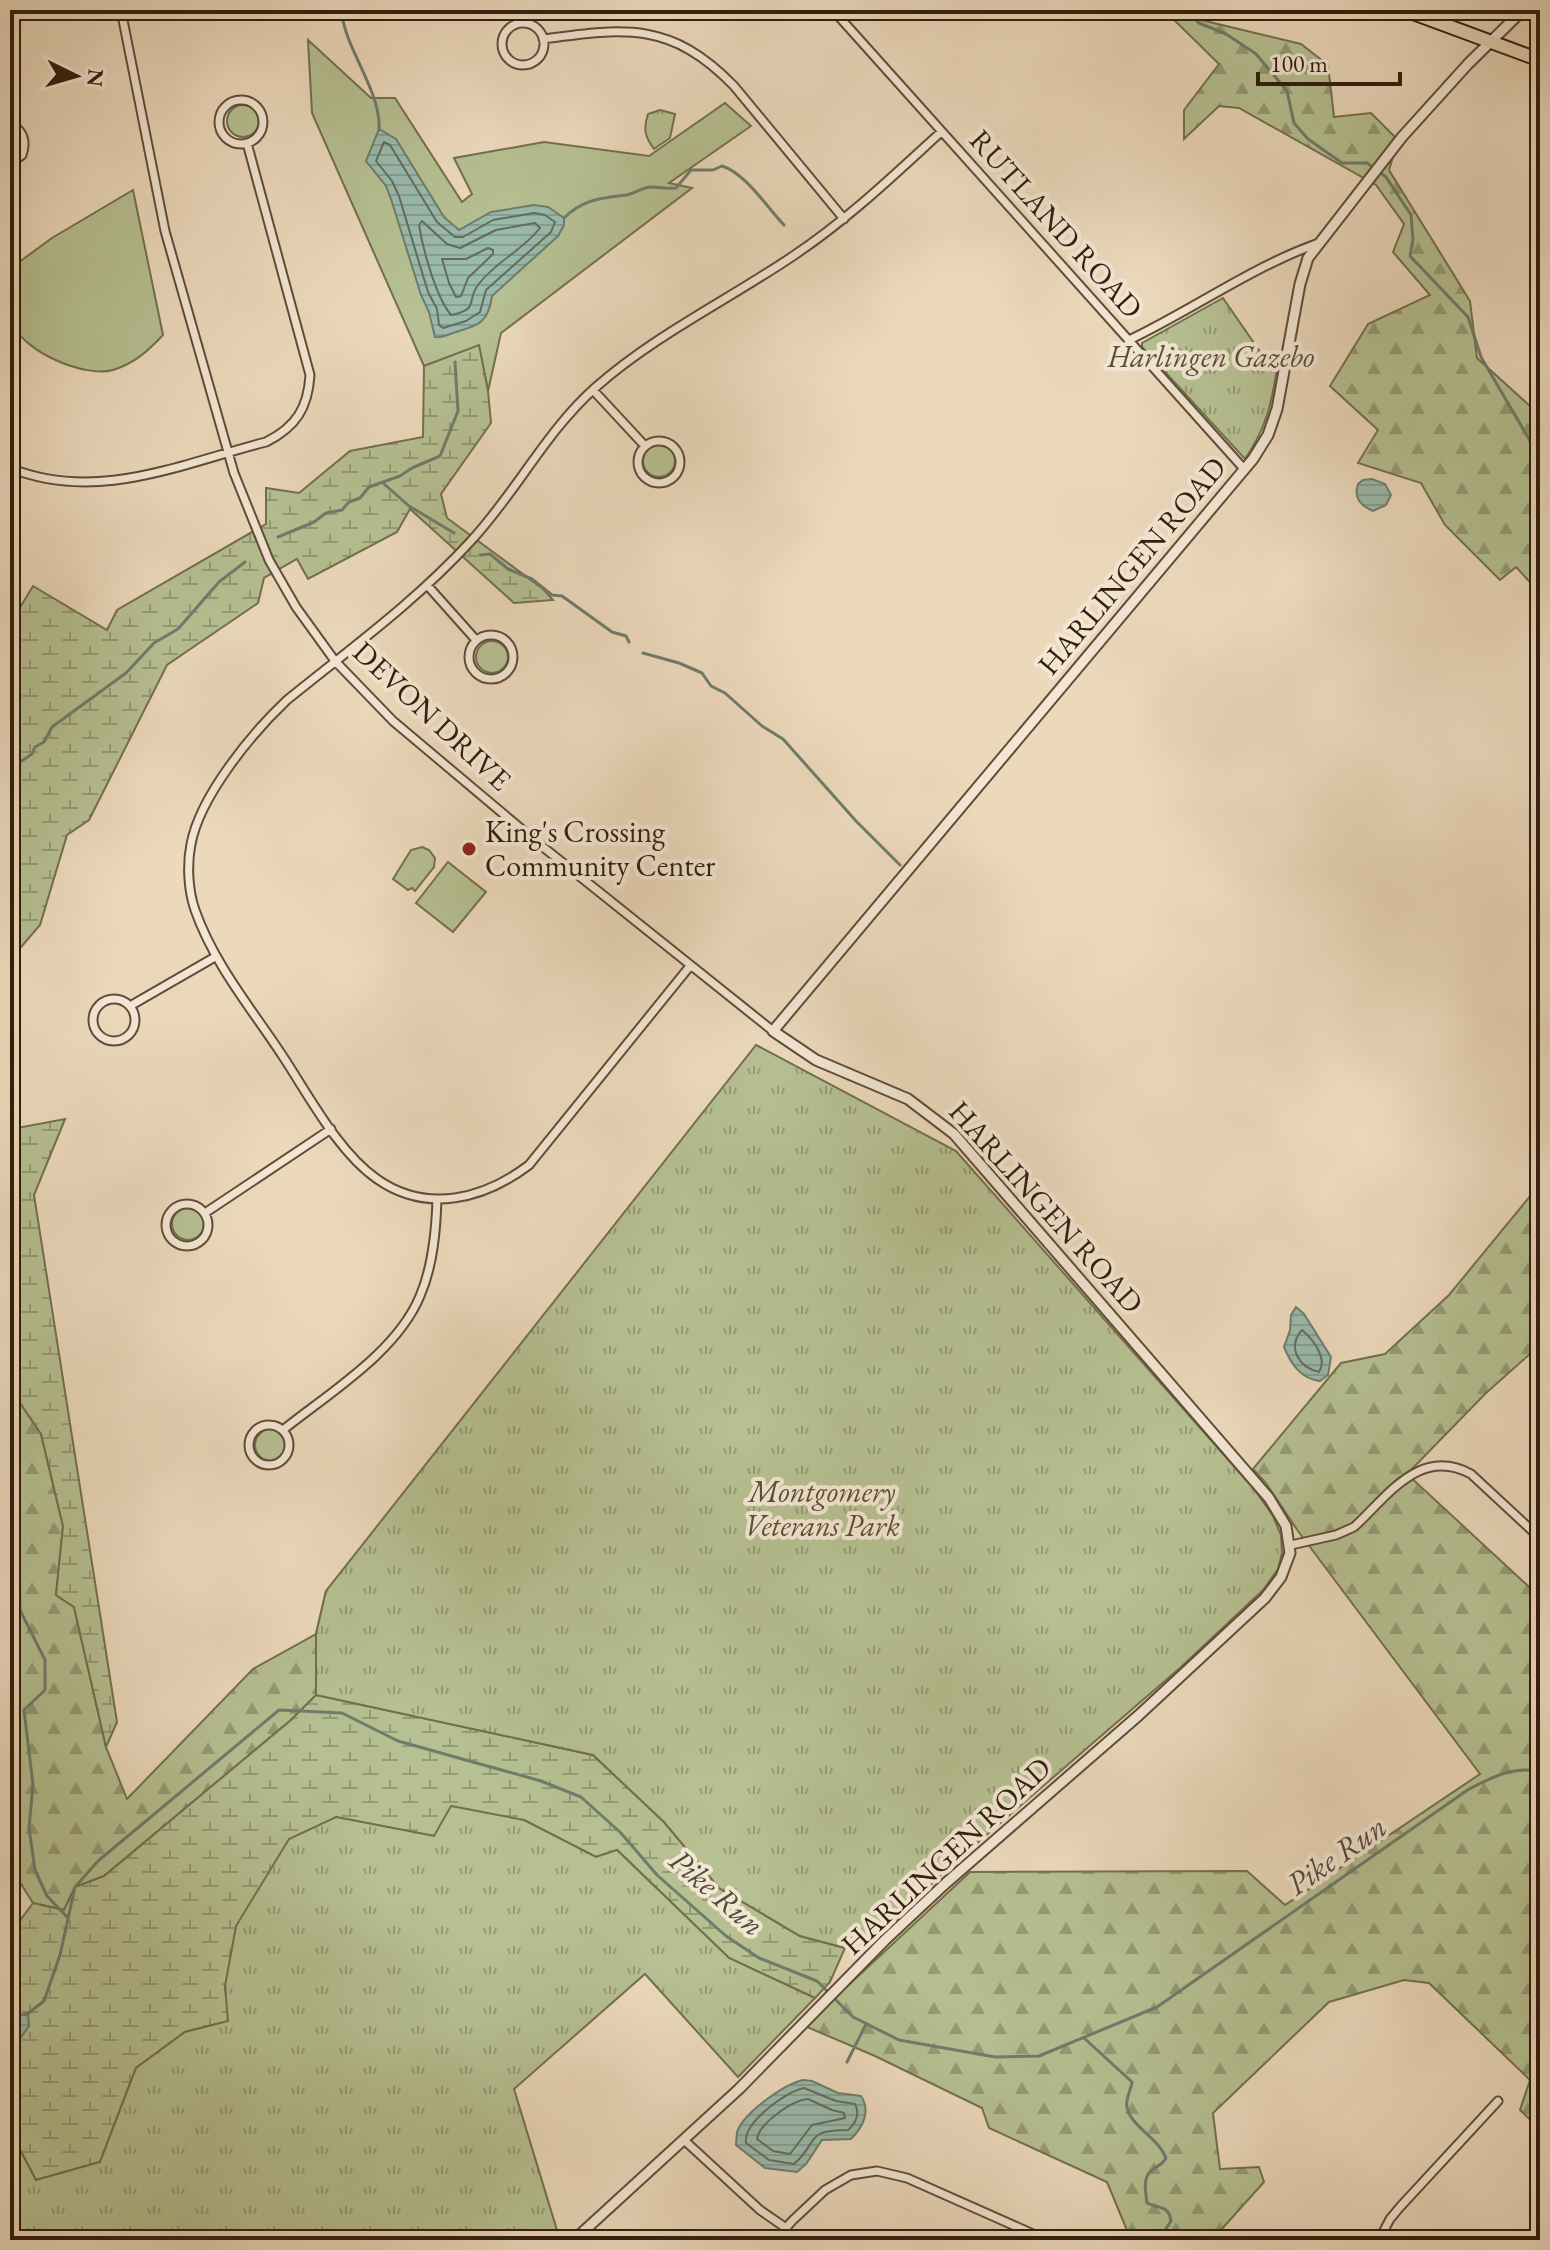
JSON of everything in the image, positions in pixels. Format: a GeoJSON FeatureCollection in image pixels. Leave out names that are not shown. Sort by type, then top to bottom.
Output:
{"type":"FeatureCollection","features":[{"type":"Feature","properties":{"kind":"highway"},"geometry":{"type":"LineString","coordinates":[[1405,10],[1540,60]]}},
{"type":"Feature","properties":{"kind":"street","name":"DEVON DRIVE"},"geometry":{"type":"LineString","coordinates":[[121,10],[155,190],[228,452],[244,503],[269,560],[296,607],[335,661],[393,721],[773,1031]]}},
{"type":"Feature","properties":{"kind":"street","name":"RUTLAND ROAD"},"geometry":{"type":"LineString","coordinates":[[833,10],[1245,470]]}},
{"type":"Feature","properties":{"kind":"street","name":"HARLINGEN ROAD"},"geometry":{"type":"LineString","coordinates":[[574,2240],[684,2140],[885,1940],[975,1856],[1139,1715],[1243,1619],[1281,1577],[1289,1561],[1291,1545],[1286,1526],[1259,1485],[954,1134],[908,1099],[816,1060],[773,1031],[1245,470],[1263,445],[1272,424],[1300,284],[1316,244],[1382,162],[1490,41],[1523,10]]}},
{"type":"Feature","properties":{"kind":"street"},"geometry":{"type":"LineString","coordinates":[[523,23],[536,27],[543,39],[539,58],[527,65],[508,59],[503,47],[505,33],[523,23]]}},
{"type":"Feature","properties":{"kind":"street"},"geometry":{"type":"LineString","coordinates":[[543,39],[622,30],[661,37],[692,50],[715,66],[734,86],[844,219]]}},
{"type":"Feature","properties":{"kind":"street"},"geometry":{"type":"LineString","coordinates":[[237,100],[251,103],[261,113],[263,121],[258,134],[247,143],[227,138],[219,126],[221,112],[237,100]]}},
{"type":"Feature","properties":{"kind":"street"},"geometry":{"type":"LineString","coordinates":[[10,124],[22,134],[24,148],[17,160],[10,164]]}},
{"type":"Feature","properties":{"kind":"street"},"geometry":{"type":"LineString","coordinates":[[690,966],[529,1165],[508,1181],[484,1193],[437,1199],[410,1194],[379,1181],[360,1164],[331,1129],[215,957],[194,907],[189,882],[190,846],[198,817],[210,796],[268,719],[427,585],[472,540],[550,436],[593,390],[634,356],[789,259],[844,219],[941,132]]}},
{"type":"Feature","properties":{"kind":"street"},"geometry":{"type":"LineString","coordinates":[[10,468],[48,480],[105,483],[266,442],[282,434],[298,418],[309,392],[310,375],[247,143]]}},
{"type":"Feature","properties":{"kind":"street"},"geometry":{"type":"LineString","coordinates":[[1129,340],[1260,269],[1316,244]]}},
{"type":"Feature","properties":{"kind":"street"},"geometry":{"type":"LineString","coordinates":[[593,390],[645,446]]}},
{"type":"Feature","properties":{"kind":"street"},"geometry":{"type":"LineString","coordinates":[[660,440],[674,446],[680,459],[677,473],[672,478],[660,483],[642,475],[638,462],[645,446],[660,440]]}},
{"type":"Feature","properties":{"kind":"street"},"geometry":{"type":"LineString","coordinates":[[427,585],[476,640]]}},
{"type":"Feature","properties":{"kind":"street"},"geometry":{"type":"LineString","coordinates":[[495,635],[507,642],[513,662],[506,674],[492,680],[473,670],[469,655],[476,640],[495,635]]}},
{"type":"Feature","properties":{"kind":"street"},"geometry":{"type":"LineString","coordinates":[[130,1006],[215,957]]}},
{"type":"Feature","properties":{"kind":"street"},"geometry":{"type":"LineString","coordinates":[[117,999],[130,1006],[135,1018],[132,1032],[127,1037],[115,1042],[97,1033],[92,1019],[98,1006],[117,999]]}},
{"type":"Feature","properties":{"kind":"street"},"geometry":{"type":"LineString","coordinates":[[205,1213],[331,1129]]}},
{"type":"Feature","properties":{"kind":"street"},"geometry":{"type":"LineString","coordinates":[[283,1430],[378,1354],[399,1332],[422,1293],[433,1250],[437,1199]]}},
{"type":"Feature","properties":{"kind":"street"},"geometry":{"type":"LineString","coordinates":[[194,1204],[205,1213],[208,1227],[198,1244],[178,1245],[168,1235],[168,1214],[179,1205],[194,1204]]}},
{"type":"Feature","properties":{"kind":"street"},"geometry":{"type":"LineString","coordinates":[[270,1425],[283,1430],[290,1448],[284,1459],[267,1466],[255,1460],[249,1448],[252,1434],[270,1425]]}},
{"type":"Feature","properties":{"kind":"street"},"geometry":{"type":"LineString","coordinates":[[1291,1545],[1354,1527],[1410,1475],[1430,1466],[1441,1465],[1471,1474],[1540,1538]]}},
{"type":"Feature","properties":{"kind":"street"},"geometry":{"type":"LineString","coordinates":[[1379,2240],[1400,2207],[1498,2101]]}},
{"type":"Feature","properties":{"kind":"street"},"geometry":{"type":"LineString","coordinates":[[684,2140],[737,2190],[786,2228]]}},
{"type":"Feature","properties":{"kind":"street"},"geometry":{"type":"LineString","coordinates":[[782,2240],[786,2228],[838,2180],[877,2171],[907,2178],[1033,2234]]}},
{"type":"Feature","properties":{"kind":"green space"},"geometry":{"type":"Polygon","coordinates":[[[1164,10],[1186,10],[1197,19],[1301,44],[1328,65],[1334,117],[1371,113],[1398,140],[1389,170],[1470,301],[1477,358],[1540,415],[1540,593],[1516,567],[1500,580],[1445,525],[1421,483],[1358,463],[1378,430],[1330,386],[1368,324],[1430,295],[1393,252],[1404,224],[1376,185],[1239,108],[1219,106],[1184,139],[1184,110],[1219,64],[1164,10]]]}},
{"type":"Feature","properties":{"kind":"green space"},"geometry":{"type":"Polygon","coordinates":[[[308,40],[371,98],[395,98],[462,202],[472,194],[454,158],[544,142],[649,156],[725,103],[751,126],[669,183],[692,188],[501,333],[488,391],[479,346],[424,366],[312,113],[308,40]]]}},
{"type":"Feature","properties":{"kind":"green space"},"geometry":{"type":"Polygon","coordinates":[[[243,105],[254,110],[259,121],[254,132],[243,137],[232,132],[227,121],[232,110],[243,105]]]}},
{"type":"Feature","properties":{"kind":"green space"},"geometry":{"type":"Polygon","coordinates":[[[660,110],[675,114],[670,138],[654,149],[645,129],[648,114],[660,110]]]}},
{"type":"Feature","properties":{"kind":"green space"},"geometry":{"type":"Polygon","coordinates":[[[133,190],[163,335],[141,356],[113,370],[87,370],[42,353],[19,334],[13,324],[9,296],[11,268],[52,238],[133,190]]]}},
{"type":"Feature","properties":{"kind":"green space","name":"Harlingen Gazebo"},"geometry":{"type":"Polygon","coordinates":[[[1223,298],[1263,356],[1277,369],[1267,416],[1245,459],[1142,347],[1142,343],[1223,298]]]}},
{"type":"Feature","properties":{"kind":"green space"},"geometry":{"type":"Polygon","coordinates":[[[479,345],[491,423],[441,494],[447,518],[543,589],[553,600],[514,603],[410,509],[397,532],[308,579],[297,559],[264,578],[258,603],[167,665],[89,820],[67,835],[40,925],[10,960],[10,624],[33,586],[107,630],[117,610],[266,524],[266,488],[299,493],[350,451],[423,437],[424,366],[479,345]]]}},
{"type":"Feature","properties":{"kind":"green space"},"geometry":{"type":"Polygon","coordinates":[[[659,445],[670,450],[675,461],[670,472],[659,477],[648,472],[643,461],[648,450],[659,445]]]}},
{"type":"Feature","properties":{"kind":"green space"},"geometry":{"type":"Polygon","coordinates":[[[492,641],[503,646],[508,657],[503,668],[492,673],[481,668],[476,657],[481,646],[492,641]]]}},
{"type":"Feature","properties":{"kind":"green space"},"geometry":{"type":"Polygon","coordinates":[[[422,847],[435,858],[434,867],[415,891],[412,888],[408,890],[393,879],[411,850],[422,847]]]}},
{"type":"Feature","properties":{"kind":"green space"},"geometry":{"type":"Polygon","coordinates":[[[448,862],[486,892],[453,932],[416,903],[448,862]]]}},
{"type":"Feature","properties":{"kind":"green space","name":"Montgomery Veterans Park"},"geometry":{"type":"Polygon","coordinates":[[[756,1045],[956,1151],[1254,1489],[1273,1516],[1281,1535],[1282,1553],[1278,1569],[1263,1590],[1181,1667],[947,1869],[886,1928],[845,1948],[800,1936],[719,1888],[664,1822],[593,1755],[316,1695],[316,1634],[326,1591],[756,1045]]]}},
{"type":"Feature","properties":{"kind":"green space"},"geometry":{"type":"Polygon","coordinates":[[[65,1119],[34,1195],[117,1722],[106,1747],[74,1607],[56,1595],[63,1526],[41,1434],[14,1394],[10,1354],[10,1161],[20,1155],[10,1146],[10,1125],[12,1129],[65,1119]]]}},
{"type":"Feature","properties":{"kind":"green space"},"geometry":{"type":"Polygon","coordinates":[[[1540,1184],[1540,1345],[1485,1394],[1407,1474],[1540,1597],[1540,2129],[1520,2110],[1530,2080],[1429,1983],[1404,1980],[1329,2002],[1213,2113],[1220,2169],[1259,2167],[1264,2182],[1212,2240],[1131,2240],[1107,2182],[989,2128],[982,2108],[807,2027],[970,1872],[1247,1871],[1285,1905],[1480,1774],[1253,1469],[1341,1363],[1385,1354],[1449,1295],[1540,1184]]]}},
{"type":"Feature","properties":{"kind":"green space"},"geometry":{"type":"Polygon","coordinates":[[[188,1208],[199,1213],[204,1224],[199,1235],[188,1240],[177,1235],[172,1224],[177,1213],[188,1208]]]}},
{"type":"Feature","properties":{"kind":"green space"},"geometry":{"type":"Polygon","coordinates":[[[10,1354],[14,1394],[41,1434],[63,1526],[56,1595],[74,1607],[106,1747],[127,1799],[253,1669],[316,1634],[326,1591],[316,1695],[291,1720],[104,1876],[75,1887],[64,1910],[33,1903],[11,1868],[20,1784],[10,1729],[10,1354]]]}},
{"type":"Feature","properties":{"kind":"green space"},"geometry":{"type":"Polygon","coordinates":[[[271,1429],[282,1434],[287,1445],[282,1456],[271,1461],[260,1456],[255,1445],[260,1434],[271,1429]]]}},
{"type":"Feature","properties":{"kind":"green space"},"geometry":{"type":"Polygon","coordinates":[[[316,1695],[593,1755],[664,1822],[719,1888],[800,1936],[845,1948],[830,1982],[815,1998],[729,1958],[617,1850],[596,1857],[524,1820],[434,1836],[336,1817],[225,1986],[229,2021],[185,2032],[136,2068],[100,2162],[36,2180],[10,2131],[10,1934],[33,1903],[64,1910],[75,1887],[104,1876],[291,1720],[316,1695]]]}},
{"type":"Feature","properties":{"kind":"green space"},"geometry":{"type":"Polygon","coordinates":[[[451,1806],[524,1820],[596,1857],[617,1850],[729,1958],[815,1998],[738,2077],[645,1974],[514,2089],[560,2240],[10,2240],[10,2131],[36,2180],[100,2162],[136,2068],[185,2032],[228,2021],[225,1986],[236,1926],[289,1839],[336,1817],[434,1836],[451,1806]]]}},
{"type":"Feature","properties":{"kind":"water"},"geometry":{"type":"Polygon","coordinates":[[[379,129],[396,139],[444,217],[459,230],[491,212],[534,205],[548,207],[564,218],[558,236],[492,296],[488,312],[475,325],[435,337],[386,186],[366,161],[379,129]]]}},
{"type":"Feature","properties":{"kind":"water"},"geometry":{"type":"Polygon","coordinates":[[[1372,479],[1385,484],[1391,495],[1386,505],[1373,511],[1357,497],[1358,484],[1372,479]]]}},
{"type":"Feature","properties":{"kind":"water"},"geometry":{"type":"Polygon","coordinates":[[[1296,1307],[1304,1314],[1331,1357],[1328,1375],[1320,1381],[1298,1370],[1284,1347],[1291,1315],[1296,1307]]]}},
{"type":"Feature","properties":{"kind":"water"},"geometry":{"type":"Polygon","coordinates":[[[28,2013],[29,2026],[10,2053],[10,2027],[17,2016],[28,2013]]]}},
{"type":"Feature","properties":{"kind":"water"},"geometry":{"type":"Polygon","coordinates":[[[803,2080],[838,2093],[861,2096],[865,2107],[862,2124],[851,2139],[822,2140],[797,2172],[765,2168],[736,2145],[737,2132],[748,2116],[766,2100],[803,2080]]]}},
{"type":"Feature","properties":{"kind":"waterway"},"geometry":{"type":"LineString","coordinates":[[340,10],[377,107],[379,129]]}},
{"type":"Feature","properties":{"kind":"waterway"},"geometry":{"type":"LineString","coordinates":[[1185,10],[1199,23],[1226,34],[1256,54],[1287,91],[1294,123],[1308,139],[1342,163],[1367,163],[1386,177],[1411,215],[1413,240],[1410,256],[1468,317],[1481,357],[1540,458]]}},
{"type":"Feature","properties":{"kind":"waterway"},"geometry":{"type":"LineString","coordinates":[[564,218],[593,200],[627,195],[648,187],[676,188],[691,170],[713,170],[722,166],[747,183],[784,225]]}},
{"type":"Feature","properties":{"kind":"waterway"},"geometry":{"type":"LineString","coordinates":[[278,537],[314,522],[326,513],[342,510],[349,502],[360,498],[369,487],[440,456],[458,411],[455,362]]}},
{"type":"Feature","properties":{"kind":"waterway"},"geometry":{"type":"LineString","coordinates":[[383,483],[409,506],[454,533]]}},
{"type":"Feature","properties":{"kind":"waterway"},"geometry":{"type":"LineString","coordinates":[[480,555],[490,554],[508,569],[532,579],[552,595],[562,596],[612,632],[626,636],[629,642]]}},
{"type":"Feature","properties":{"kind":"waterway"},"geometry":{"type":"LineString","coordinates":[[10,835],[15,814],[15,774],[20,762],[44,742],[52,727],[126,673],[154,643],[178,629],[219,582],[245,562]]}},
{"type":"Feature","properties":{"kind":"waterway"},"geometry":{"type":"LineString","coordinates":[[643,653],[702,673],[711,686],[725,693],[762,726],[783,739],[900,865]]}},
{"type":"Feature","properties":{"kind":"waterway"},"geometry":{"type":"LineString","coordinates":[[10,1475],[18,1505],[20,1610],[45,1660],[45,1690],[24,1710],[33,1785],[29,1828],[35,1870],[47,1896],[68,1918]]}},
{"type":"Feature","properties":{"kind":"waterway","name":"Pike Run"},"geometry":{"type":"LineString","coordinates":[[26,2015],[44,2001],[60,1955],[75,1887],[98,1861],[279,1710],[342,1713],[398,1741],[541,1781],[581,1797],[621,1833],[657,1875],[726,1936],[759,1958],[817,1981],[828,1992]]}},
{"type":"Feature","properties":{"kind":"waterway","name":"Pike Run"},"geometry":{"type":"LineString","coordinates":[[834,1998],[853,2017],[899,2040],[995,2057],[1039,2056],[1157,2007],[1469,1789],[1512,1771],[1540,1772]]}},
{"type":"Feature","properties":{"kind":"waterway"},"geometry":{"type":"LineString","coordinates":[[847,2062],[866,2024]]}},
{"type":"Feature","properties":{"kind":"waterway"},"geometry":{"type":"LineString","coordinates":[[1084,2038],[1132,2082],[1127,2101],[1129,2114],[1166,2158],[1148,2174],[1145,2186],[1147,2203],[1166,2210],[1170,2216],[1171,2221],[1162,2240]]}},
{"type":"Feature","properties":{"kind":"place","name":"King's Crossing Community Center"},"geometry":{"type":"Point","coordinates":[469,849]}}]}
